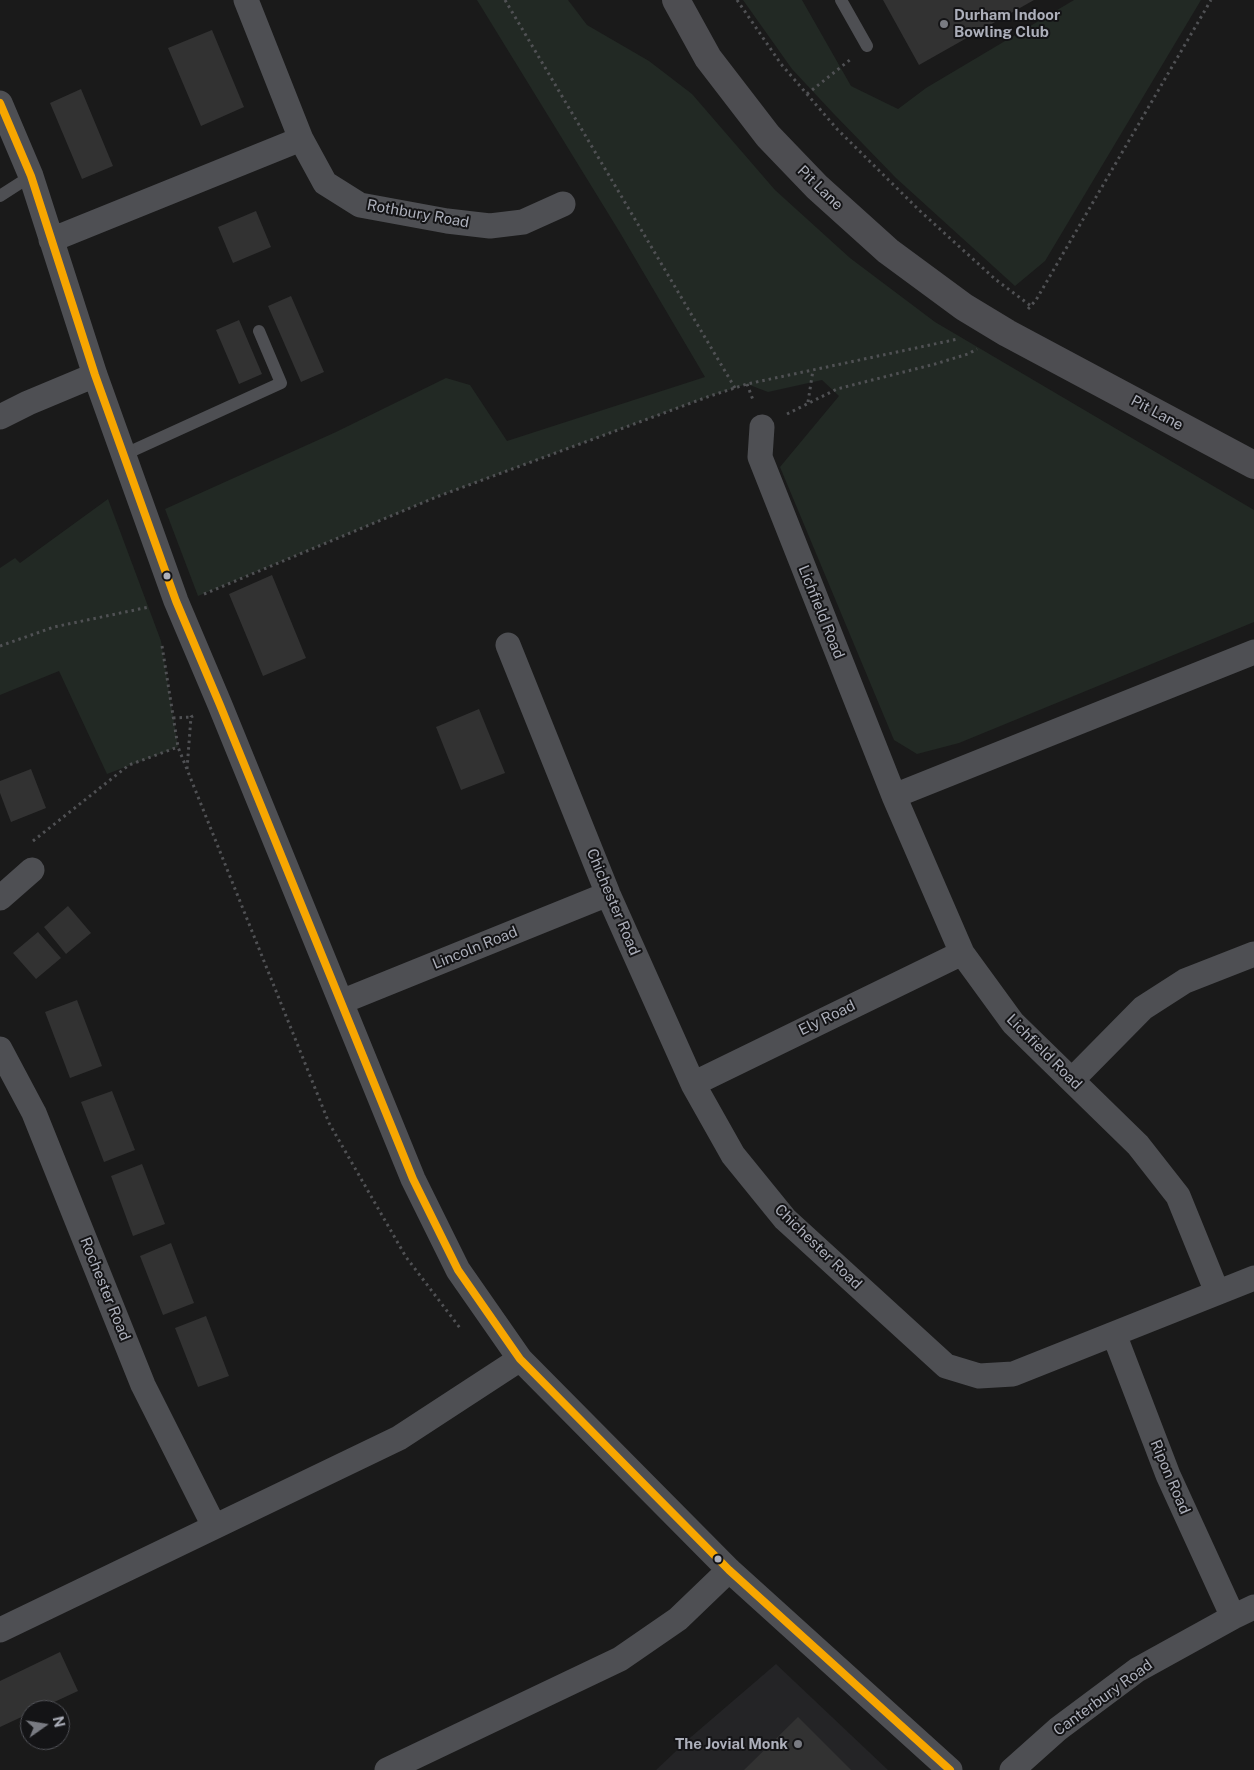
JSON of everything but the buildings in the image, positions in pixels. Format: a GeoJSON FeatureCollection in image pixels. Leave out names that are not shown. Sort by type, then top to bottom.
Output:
{"type":"FeatureCollection","features":[{"type":"Feature","properties":{"kind":"street","name":"Rothbury Road"},"geometry":{"type":"LineString","coordinates":[[246,0],[300,139],[324,183],[360,204],[447,221],[490,226],[524,222],[563,204]]}},
{"type":"Feature","properties":{"kind":"street","name":"Pit Lane"},"geometry":{"type":"LineString","coordinates":[[676,0],[708,58],[768,136],[818,187],[888,251],[964,307],[1007,333],[1254,465]]}},
{"type":"Feature","properties":{"kind":"street"},"geometry":{"type":"LineString","coordinates":[[0,103],[31,176],[95,375],[176,601],[220,704],[413,1179],[458,1270],[520,1359],[729,1570],[950,1770]]}},
{"type":"Feature","properties":{"kind":"street"},"geometry":{"type":"LineString","coordinates":[[51,240],[300,139]]}},
{"type":"Feature","properties":{"kind":"street"},"geometry":{"type":"LineString","coordinates":[[0,417],[95,375]]}},
{"type":"Feature","properties":{"kind":"street","name":"Lichfield Road"},"geometry":{"type":"LineString","coordinates":[[762,427],[760,457],[894,796],[962,953],[1013,1023],[1138,1145],[1178,1196],[1217,1292]]}},
{"type":"Feature","properties":{"kind":"street","name":"Chichester Road"},"geometry":{"type":"LineString","coordinates":[[508,645],[608,894],[693,1084],[733,1155],[785,1219],[946,1366],[979,1376],[1012,1374],[1254,1278]]}},
{"type":"Feature","properties":{"kind":"street"},"geometry":{"type":"LineString","coordinates":[[894,796],[1254,652]]}},
{"type":"Feature","properties":{"kind":"street"},"geometry":{"type":"LineString","coordinates":[[0,898],[32,870]]}},
{"type":"Feature","properties":{"kind":"street","name":"Lincoln Road"},"geometry":{"type":"LineString","coordinates":[[341,1002],[608,894]]}},
{"type":"Feature","properties":{"kind":"street","name":"Ely Road"},"geometry":{"type":"LineString","coordinates":[[693,1084],[962,953]]}},
{"type":"Feature","properties":{"kind":"street"},"geometry":{"type":"LineString","coordinates":[[1072,1080],[1143,1008],[1185,981],[1254,954]]}},
{"type":"Feature","properties":{"kind":"street","name":"Rochester Road"},"geometry":{"type":"LineString","coordinates":[[0,1050],[34,1113],[143,1385],[214,1526]]}},
{"type":"Feature","properties":{"kind":"street","name":"Ripon Road"},"geometry":{"type":"LineString","coordinates":[[1114,1334],[1168,1475],[1244,1612]]}},
{"type":"Feature","properties":{"kind":"street"},"geometry":{"type":"LineString","coordinates":[[0,1630],[399,1438],[520,1359]]}},
{"type":"Feature","properties":{"kind":"street"},"geometry":{"type":"LineString","coordinates":[[386,1770],[620,1659],[678,1619],[729,1570]]}},
{"type":"Feature","properties":{"kind":"street","name":"Canterbury Road"},"geometry":{"type":"LineString","coordinates":[[1012,1770],[1058,1729],[1137,1670],[1244,1612]]}},
{"type":"Feature","properties":{"kind":"lane"},"geometry":{"type":"LineString","coordinates":[[841,0],[867,46]]}},
{"type":"Feature","properties":{"kind":"lane"},"geometry":{"type":"LineString","coordinates":[[0,196],[31,176]]}},
{"type":"Feature","properties":{"kind":"lane"},"geometry":{"type":"LineString","coordinates":[[123,455],[281,383],[259,331]]}},
{"type":"Feature","properties":{"kind":"path"},"geometry":{"type":"LineString","coordinates":[[505,0],[735,388]]}},
{"type":"Feature","properties":{"kind":"path"},"geometry":{"type":"LineString","coordinates":[[737,0],[781,64],[837,129],[920,211],[995,279],[1031,306]]}},
{"type":"Feature","properties":{"kind":"path"},"geometry":{"type":"LineString","coordinates":[[762,427],[808,402],[837,389],[968,354],[1007,333],[1036,300],[1210,0]]}},
{"type":"Feature","properties":{"kind":"path"},"geometry":{"type":"LineString","coordinates":[[807,94],[867,46]]}},
{"type":"Feature","properties":{"kind":"path"},"geometry":{"type":"LineString","coordinates":[[0,646],[54,627],[198,596],[439,496],[735,388],[976,336],[1007,333]]}},
{"type":"Feature","properties":{"kind":"path"},"geometry":{"type":"LineString","coordinates":[[808,402],[813,370]]}},
{"type":"Feature","properties":{"kind":"path"},"geometry":{"type":"LineString","coordinates":[[748,384],[751,396]]}},
{"type":"Feature","properties":{"kind":"path"},"geometry":{"type":"LineString","coordinates":[[176,601],[161,641],[178,747],[187,772],[329,1123],[406,1257],[466,1336]]}},
{"type":"Feature","properties":{"kind":"path"},"geometry":{"type":"LineString","coordinates":[[173,718],[191,717],[220,704]]}},
{"type":"Feature","properties":{"kind":"path"},"geometry":{"type":"LineString","coordinates":[[187,772],[191,717]]}},
{"type":"Feature","properties":{"kind":"path"},"geometry":{"type":"LineString","coordinates":[[32,870],[20,852],[129,765],[178,747]]}},
{"type":"Feature","properties":{"kind":"shaded area"},"geometry":{"type":"Polygon","coordinates":[[[477,0],[568,0],[587,25],[649,61],[692,94],[775,190],[850,258],[935,322],[1254,510],[1254,622],[959,743],[917,754],[894,740],[780,467],[839,396],[822,380],[768,392],[747,384],[710,396],[439,496],[198,596],[165,509],[336,432],[446,378],[470,385],[507,441],[705,377],[619,231],[477,0]]]}},
{"type":"Feature","properties":{"kind":"shaded area"},"geometry":{"type":"Polygon","coordinates":[[[743,0],[802,0],[851,86],[898,109],[926,88],[1074,0],[1201,0],[1045,261],[1015,286],[896,178],[833,113],[792,69],[743,0]]]}},
{"type":"Feature","properties":{"kind":"shaded area"},"geometry":{"type":"Polygon","coordinates":[[[108,499],[161,641],[178,747],[107,774],[59,671],[0,695],[0,568],[15,558],[20,563],[108,499]]]}},
{"type":"Feature","properties":{"kind":"shaded area"},"geometry":{"type":"Polygon","coordinates":[[[776,1664],[888,1770],[656,1770],[691,1737],[776,1664]]]}},
{"type":"Feature","properties":{"kind":"transit line"},"geometry":{"type":"LineString","coordinates":[[0,103],[31,176],[95,375],[176,601],[413,1179],[458,1270],[520,1359],[729,1570],[950,1770]]}},
{"type":"Feature","properties":{"kind":"place","name":"Durham Indoor Bowling Club"},"geometry":{"type":"Point","coordinates":[944,24]}},
{"type":"Feature","properties":{"kind":"place","name":"The Jovial Monk"},"geometry":{"type":"Point","coordinates":[798,1744]}}]}
